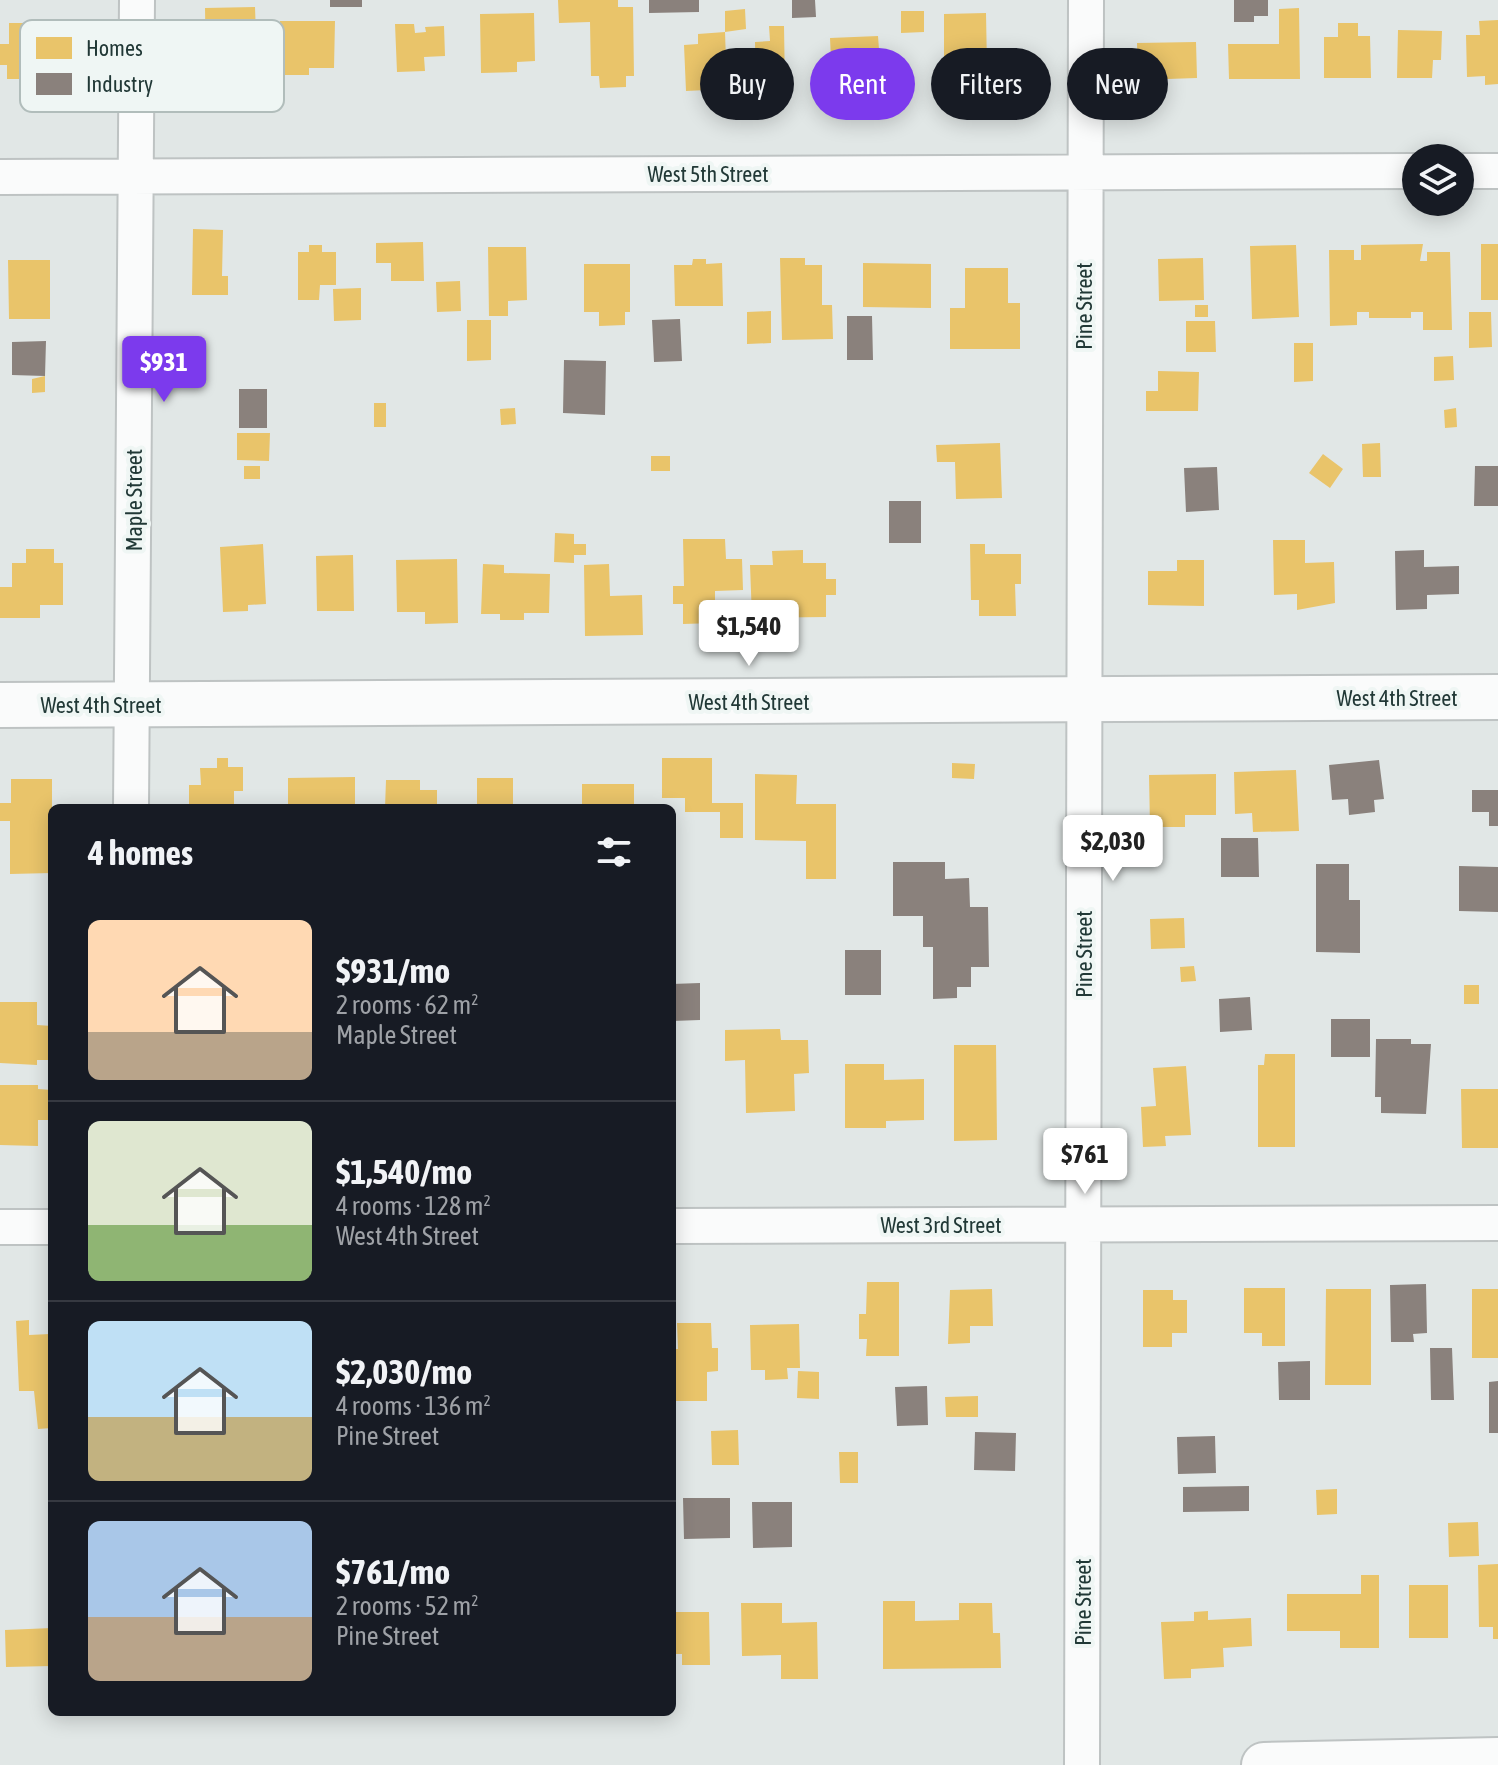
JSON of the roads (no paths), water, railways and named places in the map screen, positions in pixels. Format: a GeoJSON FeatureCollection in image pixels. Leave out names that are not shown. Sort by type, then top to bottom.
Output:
{"type":"FeatureCollection","features":[{"type":"Feature","properties":{"kind":"street","name":"Pine Street"},"geometry":{"type":"LineString","coordinates":[[1082,1765],[1086,0]]}},
{"type":"Feature","properties":{"kind":"street","name":"Maple Street"},"geometry":{"type":"LineString","coordinates":[[131,804],[137,112]]}},
{"type":"Feature","properties":{"kind":"street","name":"West 5th Street"},"geometry":{"type":"LineString","coordinates":[[0,177],[1402,171]]}},
{"type":"Feature","properties":{"kind":"street"},"geometry":{"type":"LineString","coordinates":[[1474,171],[1498,171]]}},
{"type":"Feature","properties":{"kind":"street","name":"West 4th Street"},"geometry":{"type":"LineString","coordinates":[[0,705],[1498,697]]}},
{"type":"Feature","properties":{"kind":"street","name":"West 3rd Street"},"geometry":{"type":"LineString","coordinates":[[676,1226],[1498,1223]]}},
{"type":"Feature","properties":{"kind":"street"},"geometry":{"type":"LineString","coordinates":[[0,1227],[48,1227]]}},
{"type":"Feature","properties":{"kind":"street"},"geometry":{"type":"LineString","coordinates":[[1264,1765],[1498,1760]]}}]}
